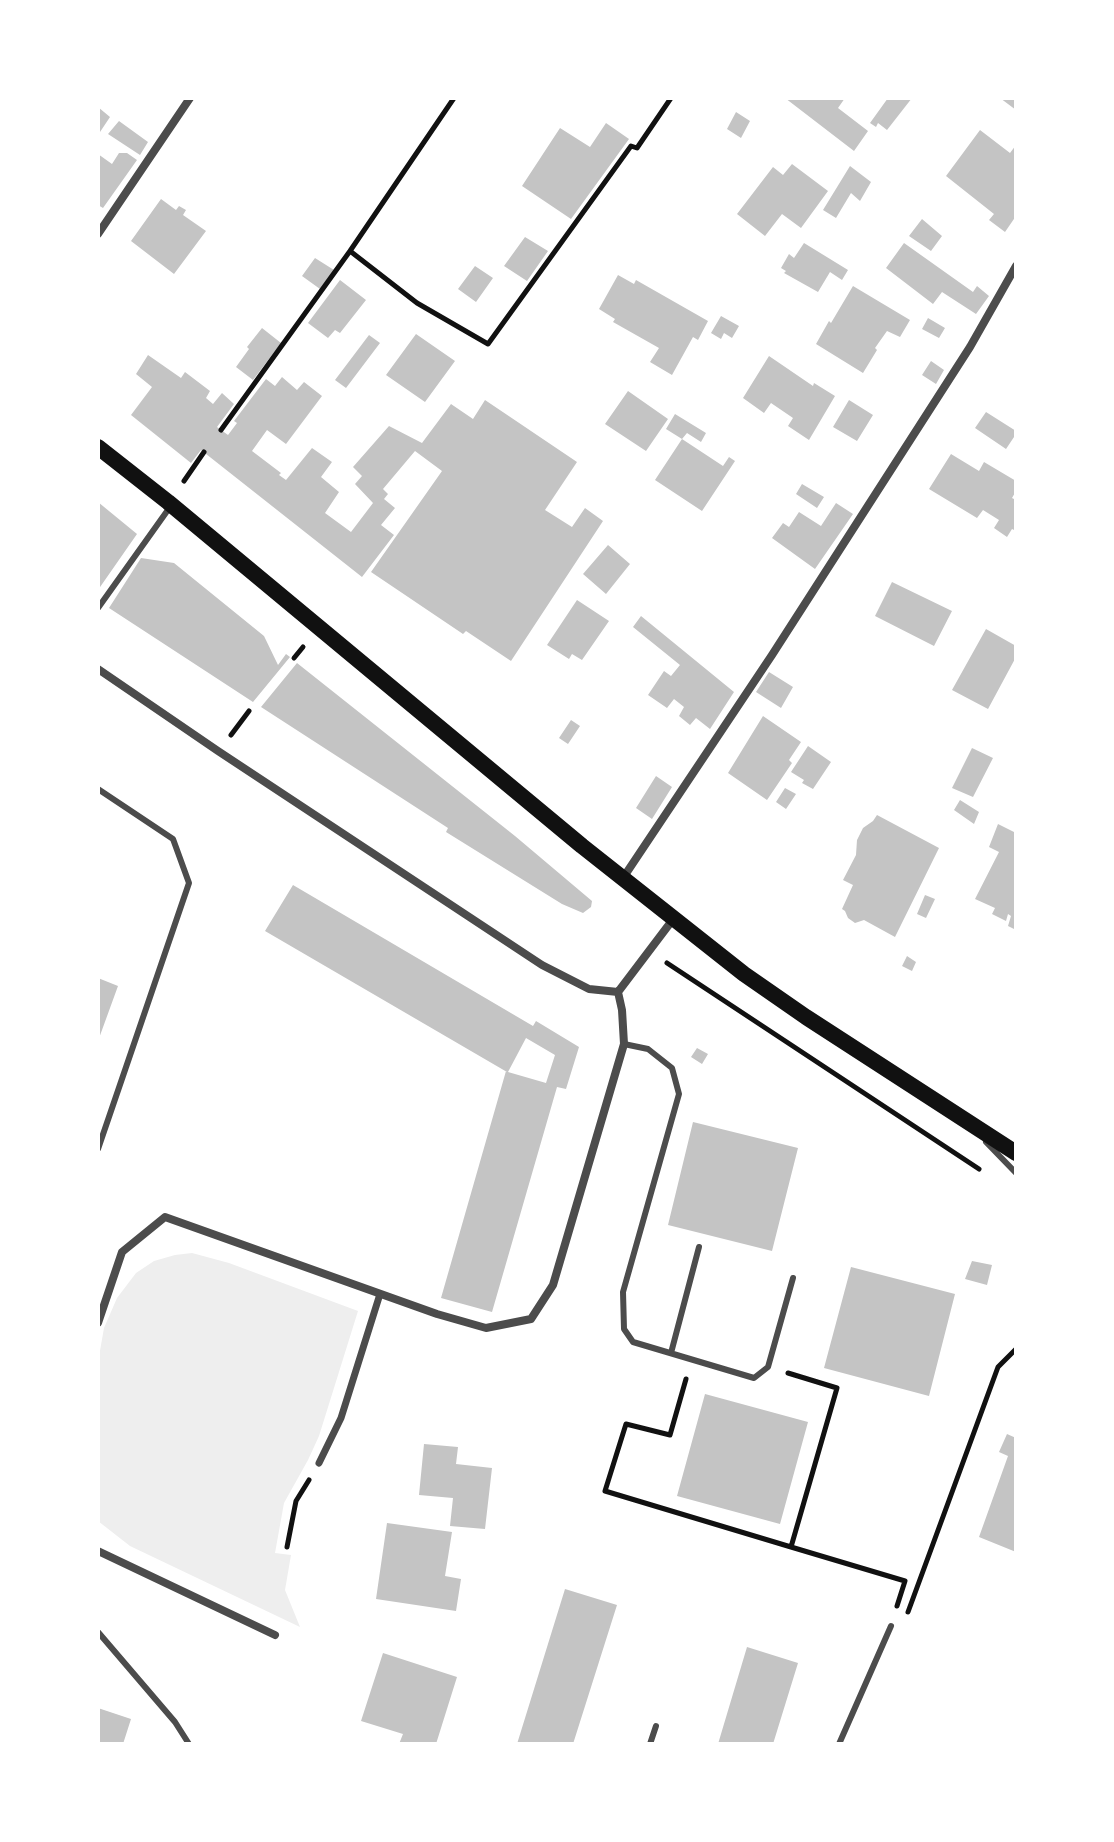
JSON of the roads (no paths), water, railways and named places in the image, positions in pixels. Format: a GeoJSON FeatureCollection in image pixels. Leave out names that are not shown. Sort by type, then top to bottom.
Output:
{"type":"FeatureCollection","features":[{"type":"Feature","properties":{"kind":"main road"},"geometry":{"type":"LineString","coordinates":[[98,447],[744,974],[1016,1153]]}},
{"type":"Feature","properties":{"kind":"street"},"geometry":{"type":"LineString","coordinates":[[98,234],[190,98]]}},
{"type":"Feature","properties":{"kind":"street"},"geometry":{"type":"LineString","coordinates":[[623,878],[781,642],[970,347],[1016,266]]}},
{"type":"Feature","properties":{"kind":"street"},"geometry":{"type":"LineString","coordinates":[[98,669],[542,965],[589,989],[618,992]]}},
{"type":"Feature","properties":{"kind":"street"},"geometry":{"type":"LineString","coordinates":[[98,1323],[122,1252],[165,1217],[437,1314],[486,1328],[531,1319],[553,1285],[624,1044],[618,992],[674,918]]}},
{"type":"Feature","properties":{"kind":"street"},"geometry":{"type":"LineString","coordinates":[[319,1463],[341,1418],[380,1294]]}},
{"type":"Feature","properties":{"kind":"street"},"geometry":{"type":"LineString","coordinates":[[98,1551],[275,1635]]}},
{"type":"Feature","properties":{"kind":"lane"},"geometry":{"type":"LineString","coordinates":[[98,608],[169,504]]}},
{"type":"Feature","properties":{"kind":"lane"},"geometry":{"type":"LineString","coordinates":[[98,789],[173,839],[189,883],[98,1149]]}},
{"type":"Feature","properties":{"kind":"lane"},"geometry":{"type":"LineString","coordinates":[[624,1044],[648,1049],[672,1068],[679,1094],[623,1292],[624,1329],[633,1342],[754,1378],[768,1367],[793,1278]]}},
{"type":"Feature","properties":{"kind":"lane"},"geometry":{"type":"LineString","coordinates":[[970,1124],[1016,1173]]}},
{"type":"Feature","properties":{"kind":"lane"},"geometry":{"type":"LineString","coordinates":[[671,1353],[699,1247]]}},
{"type":"Feature","properties":{"kind":"lane"},"geometry":{"type":"LineString","coordinates":[[839,1744],[891,1626]]}},
{"type":"Feature","properties":{"kind":"lane"},"geometry":{"type":"LineString","coordinates":[[98,1632],[175,1722],[189,1744]]}},
{"type":"Feature","properties":{"kind":"lane"},"geometry":{"type":"LineString","coordinates":[[650,1744],[656,1726]]}}]}
